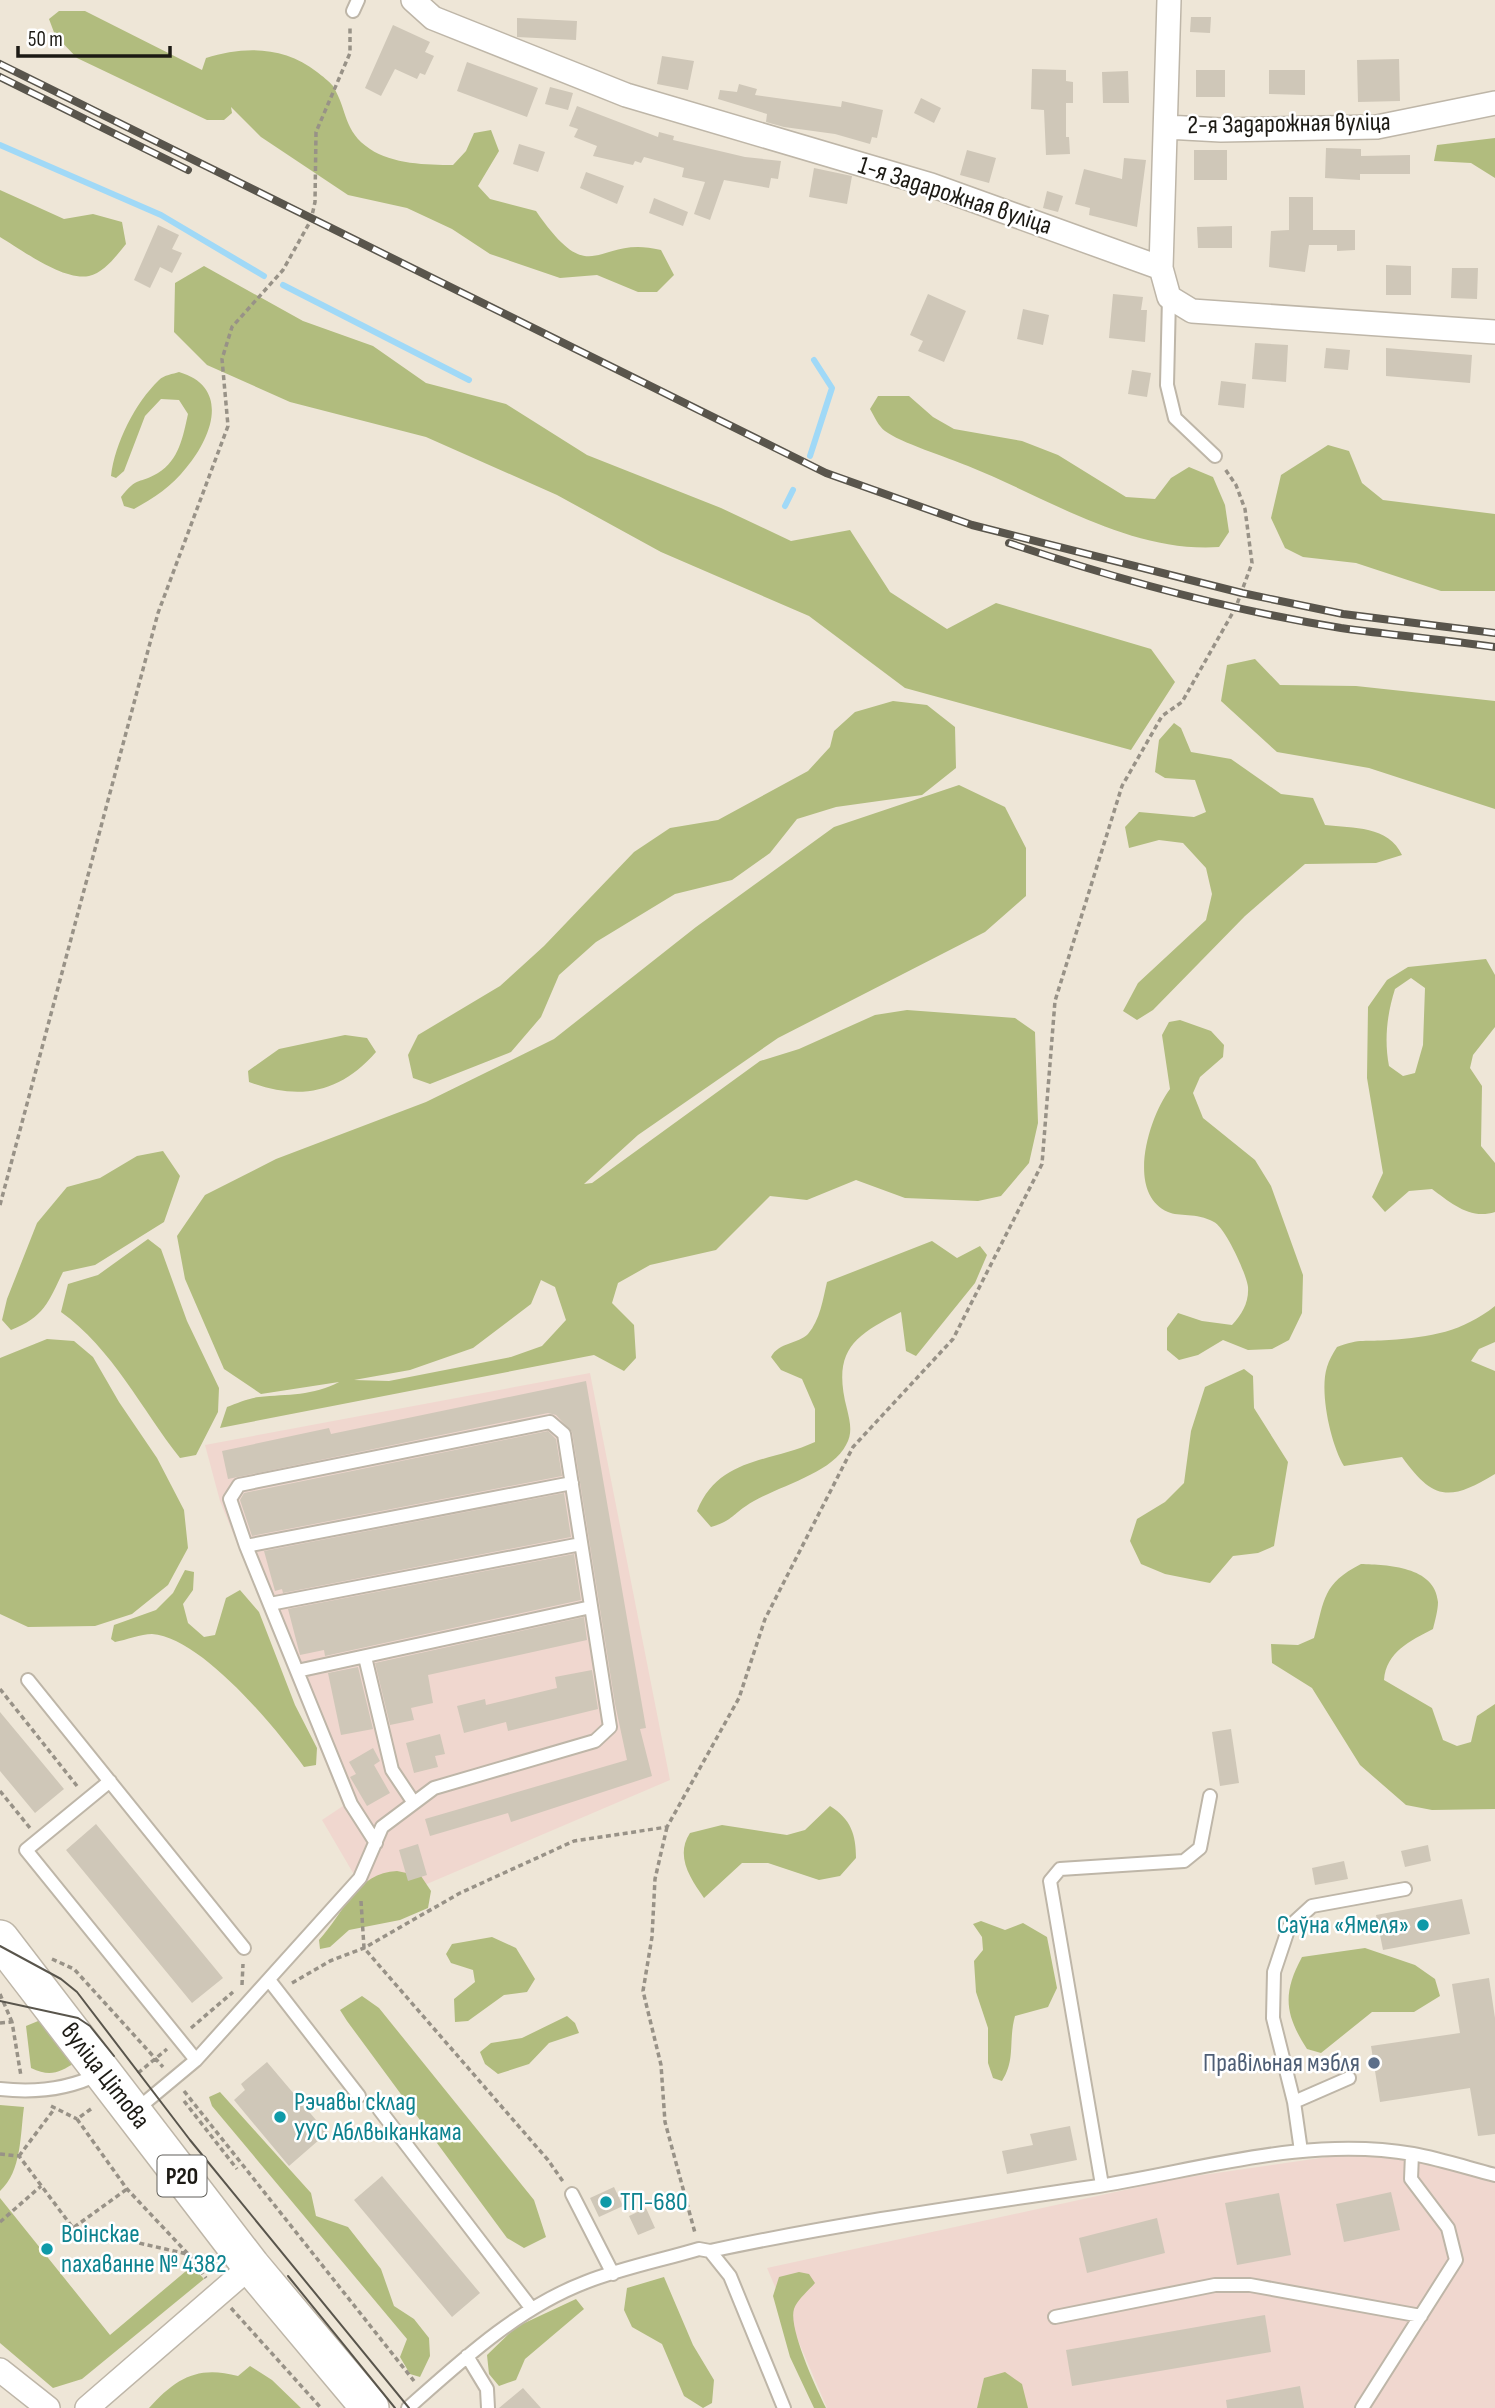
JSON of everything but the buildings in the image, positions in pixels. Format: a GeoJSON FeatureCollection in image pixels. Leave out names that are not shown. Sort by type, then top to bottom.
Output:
{"type":"FeatureCollection","features":[{"type":"Feature","properties":{"kind":"main road","name":"вуліца Цітова"},"geometry":{"type":"LineString","coordinates":[[0,1939],[122,2088],[251,2266],[370,2408]]}},
{"type":"Feature","properties":{"kind":"street","name":"1-я Задарожная вуліца"},"geometry":{"type":"LineString","coordinates":[[413,0],[433,18],[626,95],[931,185],[1161,268]]}},
{"type":"Feature","properties":{"kind":"street"},"geometry":{"type":"LineString","coordinates":[[1169,0],[1161,268],[1169,297],[1192,311],[1495,332]]}},
{"type":"Feature","properties":{"kind":"street","name":"2-я Задарожная вуліца"},"geometry":{"type":"LineString","coordinates":[[1166,127],[1221,130],[1377,127],[1495,103]]}},
{"type":"Feature","properties":{"kind":"street"},"geometry":{"type":"LineString","coordinates":[[87,2408],[251,2266]]}},
{"type":"Feature","properties":{"kind":"street"},"geometry":{"type":"LineString","coordinates":[[0,2370],[48,2408]]}},
{"type":"Feature","properties":{"kind":"lane"},"geometry":{"type":"LineString","coordinates":[[1169,297],[1167,385],[1175,418],[1215,456]]}},
{"type":"Feature","properties":{"kind":"lane"},"geometry":{"type":"LineString","coordinates":[[0,2089],[24,2092],[75,2086],[122,2088],[174,2080],[196,2060],[360,1878],[376,1843],[382,1828],[435,1788],[595,1741],[610,1727],[564,1434],[550,1422],[239,1485],[230,1499],[246,1546],[351,1804],[376,1843]]}},
{"type":"Feature","properties":{"kind":"lane"},"geometry":{"type":"LineString","coordinates":[[246,1546],[572,1483]]}},
{"type":"Feature","properties":{"kind":"lane"},"geometry":{"type":"LineString","coordinates":[[270,1604],[581,1544]]}},
{"type":"Feature","properties":{"kind":"lane"},"geometry":{"type":"LineString","coordinates":[[297,1671],[591,1607]]}},
{"type":"Feature","properties":{"kind":"lane"},"geometry":{"type":"LineString","coordinates":[[365,1657],[392,1770],[414,1803]]}},
{"type":"Feature","properties":{"kind":"lane"},"geometry":{"type":"LineString","coordinates":[[28,1680],[244,1948]]}},
{"type":"Feature","properties":{"kind":"lane"},"geometry":{"type":"LineString","coordinates":[[110,1781],[26,1850],[196,2060]]}},
{"type":"Feature","properties":{"kind":"lane"},"geometry":{"type":"LineString","coordinates":[[1102,2185],[1050,1881],[1060,1869],[1184,1861],[1200,1848],[1210,1796]]}},
{"type":"Feature","properties":{"kind":"lane"},"geometry":{"type":"LineString","coordinates":[[1301,2151],[1294,2102],[1273,2018],[1274,1972],[1289,1927],[1312,1906],[1405,1889]]}},
{"type":"Feature","properties":{"kind":"lane"},"geometry":{"type":"LineString","coordinates":[[269,1980],[359,2096]]}},
{"type":"Feature","properties":{"kind":"lane"},"geometry":{"type":"LineString","coordinates":[[1294,2102],[1349,2078]]}},
{"type":"Feature","properties":{"kind":"lane"},"geometry":{"type":"LineString","coordinates":[[379,2109],[532,2309]]}},
{"type":"Feature","properties":{"kind":"lane"},"geometry":{"type":"LineString","coordinates":[[408,2408],[467,2356],[532,2309],[586,2282],[704,2250],[831,2225],[1102,2185],[1301,2151],[1360,2150],[1412,2154],[1495,2175]]}},
{"type":"Feature","properties":{"kind":"lane"},"geometry":{"type":"LineString","coordinates":[[1362,2408],[1456,2260],[1448,2228],[1411,2179],[1412,2154]]}},
{"type":"Feature","properties":{"kind":"lane"},"geometry":{"type":"LineString","coordinates":[[572,2194],[613,2274]]}},
{"type":"Feature","properties":{"kind":"lane"},"geometry":{"type":"LineString","coordinates":[[704,2250],[730,2276],[783,2408]]}},
{"type":"Feature","properties":{"kind":"lane"},"geometry":{"type":"LineString","coordinates":[[1055,2317],[1215,2285],[1250,2285],[1421,2316]]}},
{"type":"Feature","properties":{"kind":"lane"},"geometry":{"type":"LineString","coordinates":[[467,2356],[487,2389],[488,2408]]}},
{"type":"Feature","properties":{"kind":"path"},"geometry":{"type":"LineString","coordinates":[[0,1205],[158,613],[228,426],[222,359],[232,327],[283,270],[311,220],[315,202],[316,132],[350,53],[350,22],[355,6]]}},
{"type":"Feature","properties":{"kind":"path"},"geometry":{"type":"LineString","coordinates":[[704,2250],[665,2122],[661,2065],[643,1991],[652,1937],[655,1879],[667,1827],[739,1699],[765,1619],[853,1447],[953,1339],[1042,1164],[1055,1001],[1122,786],[1162,716],[1182,702],[1236,607],[1252,562],[1245,509],[1236,485],[1215,456]]}},
{"type":"Feature","properties":{"kind":"path"},"geometry":{"type":"LineString","coordinates":[[0,1689],[77,1784],[79,1791]]}},
{"type":"Feature","properties":{"kind":"path"},"geometry":{"type":"LineString","coordinates":[[31,1830],[41,1822]]}},
{"type":"Feature","properties":{"kind":"path"},"geometry":{"type":"LineString","coordinates":[[269,1980],[296,1984],[330,1961],[364,1948],[460,1893],[574,1841],[667,1827]]}},
{"type":"Feature","properties":{"kind":"path"},"geometry":{"type":"LineString","coordinates":[[360,1878],[364,1948],[548,2160],[572,2194]]}},
{"type":"Feature","properties":{"kind":"path"},"geometry":{"type":"LineString","coordinates":[[122,2088],[242,1985],[244,1948]]}},
{"type":"Feature","properties":{"kind":"path"},"geometry":{"type":"LineString","coordinates":[[43,1955],[74,1969],[156,2058],[214,2127],[424,2394]]}},
{"type":"Feature","properties":{"kind":"path"},"geometry":{"type":"LineString","coordinates":[[0,1994],[12,2022]]}},
{"type":"Feature","properties":{"kind":"path"},"geometry":{"type":"LineString","coordinates":[[184,2101],[237,2169]]}},
{"type":"Feature","properties":{"kind":"path"},"geometry":{"type":"LineString","coordinates":[[19,2156],[55,2108]]}},
{"type":"Feature","properties":{"kind":"path"},"geometry":{"type":"LineString","coordinates":[[91,2109],[77,2119],[127,2189],[189,2255],[218,2294],[321,2408]]}},
{"type":"Feature","properties":{"kind":"path"},"geometry":{"type":"LineString","coordinates":[[208,2132],[214,2127]]}},
{"type":"Feature","properties":{"kind":"path"},"geometry":{"type":"LineString","coordinates":[[0,2154],[19,2156],[73,2228],[189,2255]]}},
{"type":"Feature","properties":{"kind":"path"},"geometry":{"type":"LineString","coordinates":[[0,2222],[41,2186]]}},
{"type":"Feature","properties":{"kind":"path"},"geometry":{"type":"LineString","coordinates":[[73,2228],[127,2189]]}},
{"type":"Feature","properties":{"kind":"shaded area"},"geometry":{"type":"Polygon","coordinates":[[[590,1373],[670,1780],[373,1907],[322,1820],[343,1806],[220,1501],[205,1445],[590,1373]]]}},
{"type":"Feature","properties":{"kind":"shaded area"},"geometry":{"type":"Polygon","coordinates":[[[1362,2152],[1410,2156],[1495,2181],[1495,2408],[827,2408],[767,2268],[1175,2179],[1362,2152]]]}},
{"type":"Feature","properties":{"kind":"green space"},"geometry":{"type":"Polygon","coordinates":[[[59,11],[85,11],[202,70],[206,58],[235,51],[263,51],[291,57],[304,63],[331,84],[350,128],[361,142],[379,154],[399,161],[453,165],[466,151],[474,133],[491,130],[499,151],[478,186],[490,199],[536,211],[555,236],[571,250],[584,256],[639,247],[661,250],[674,275],[657,292],[638,292],[597,275],[560,278],[490,254],[452,229],[407,208],[348,195],[261,137],[231,107],[232,113],[224,120],[207,120],[77,58],[55,35],[49,19],[59,11]]]}},
{"type":"Feature","properties":{"kind":"green space"},"geometry":{"type":"Polygon","coordinates":[[[1495,138],[1495,178],[1471,163],[1434,161],[1437,145],[1495,138]]]}},
{"type":"Feature","properties":{"kind":"green space"},"geometry":{"type":"Polygon","coordinates":[[[0,190],[64,219],[93,214],[122,222],[126,244],[110,263],[95,274],[79,276],[55,269],[0,237],[0,190]]]}},
{"type":"Feature","properties":{"kind":"green space"},"geometry":{"type":"Polygon","coordinates":[[[204,266],[303,321],[373,346],[426,383],[506,404],[587,455],[721,508],[791,541],[850,530],[890,592],[947,629],[996,603],[1151,649],[1175,682],[1131,750],[905,688],[809,616],[661,552],[557,495],[426,437],[290,402],[207,365],[174,332],[175,283],[204,266]]]}},
{"type":"Feature","properties":{"kind":"green space"},"geometry":{"type":"Polygon","coordinates":[[[179,372],[195,379],[205,389],[211,401],[209,428],[196,455],[169,486],[134,509],[124,506],[121,497],[126,490],[165,468],[179,447],[188,414],[179,400],[161,399],[145,416],[124,471],[116,478],[111,476],[117,450],[134,412],[161,378],[179,372]]]}},
{"type":"Feature","properties":{"kind":"green space"},"geometry":{"type":"Polygon","coordinates":[[[878,396],[909,396],[933,417],[954,429],[1022,441],[1058,455],[1126,497],[1155,499],[1171,478],[1189,467],[1213,477],[1225,505],[1229,532],[1219,547],[1186,547],[1153,541],[1090,521],[885,431],[870,409],[878,396]]]}},
{"type":"Feature","properties":{"kind":"green space"},"geometry":{"type":"Polygon","coordinates":[[[1328,445],[1349,451],[1362,483],[1383,500],[1495,514],[1495,591],[1441,591],[1356,563],[1303,557],[1285,548],[1271,518],[1281,475],[1328,445]]]}},
{"type":"Feature","properties":{"kind":"green space"},"geometry":{"type":"Polygon","coordinates":[[[1255,659],[1280,685],[1356,686],[1495,701],[1495,809],[1369,768],[1277,752],[1221,701],[1227,665],[1255,659]]]}},
{"type":"Feature","properties":{"kind":"green space"},"geometry":{"type":"Polygon","coordinates":[[[893,701],[927,705],[955,727],[956,768],[922,795],[836,807],[797,819],[770,853],[732,880],[675,894],[596,942],[559,975],[541,1017],[511,1052],[430,1084],[413,1078],[408,1055],[418,1035],[500,986],[544,946],[634,852],[670,828],[718,820],[808,771],[830,747],[834,731],[855,712],[893,701]]]}},
{"type":"Feature","properties":{"kind":"green space"},"geometry":{"type":"Polygon","coordinates":[[[1174,723],[1181,728],[1191,752],[1231,759],[1281,794],[1313,798],[1325,825],[1369,830],[1388,838],[1402,855],[1376,863],[1305,864],[1245,916],[1153,1010],[1137,1020],[1123,1011],[1138,983],[1206,920],[1212,894],[1206,868],[1183,843],[1159,840],[1129,848],[1125,827],[1139,812],[1194,817],[1206,812],[1195,780],[1165,778],[1155,772],[1159,740],[1174,723]]]}},
{"type":"Feature","properties":{"kind":"green space"},"geometry":{"type":"Polygon","coordinates":[[[959,785],[1005,807],[1026,848],[1026,896],[985,932],[778,1038],[638,1135],[584,1184],[592,1183],[760,1061],[799,1049],[875,1015],[907,1010],[1015,1018],[1035,1032],[1038,1123],[1029,1163],[1001,1196],[978,1201],[905,1198],[856,1180],[807,1200],[770,1196],[716,1250],[650,1265],[618,1283],[612,1303],[634,1325],[636,1358],[624,1371],[594,1355],[220,1428],[227,1407],[255,1398],[310,1392],[339,1382],[261,1394],[224,1369],[185,1279],[177,1236],[205,1195],[276,1159],[426,1102],[554,1039],[696,927],[834,827],[959,785]],[[541,1280],[531,1304],[473,1348],[410,1370],[354,1380],[389,1381],[511,1357],[542,1346],[566,1320],[555,1287],[541,1280]]]}},
{"type":"Feature","properties":{"kind":"green space"},"geometry":{"type":"Polygon","coordinates":[[[1486,959],[1495,975],[1495,1027],[1473,1055],[1470,1068],[1482,1086],[1481,1146],[1495,1163],[1495,1212],[1469,1212],[1432,1189],[1409,1191],[1385,1212],[1372,1197],[1383,1173],[1367,1078],[1368,1007],[1387,980],[1408,967],[1486,959]],[[1411,978],[1395,989],[1392,998],[1387,1027],[1387,1056],[1389,1066],[1403,1076],[1415,1073],[1423,1045],[1425,988],[1411,978]]]}},
{"type":"Feature","properties":{"kind":"green space"},"geometry":{"type":"Polygon","coordinates":[[[1180,1020],[1211,1031],[1224,1045],[1223,1057],[1200,1077],[1193,1093],[1203,1118],[1255,1160],[1271,1186],[1303,1275],[1302,1313],[1289,1340],[1272,1349],[1248,1350],[1223,1340],[1198,1355],[1179,1360],[1167,1350],[1167,1328],[1178,1313],[1202,1321],[1232,1325],[1244,1308],[1248,1293],[1240,1262],[1219,1226],[1201,1217],[1168,1212],[1155,1202],[1147,1189],[1144,1172],[1149,1135],[1170,1089],[1162,1035],[1169,1022],[1180,1020]]]}},
{"type":"Feature","properties":{"kind":"green space"},"geometry":{"type":"Polygon","coordinates":[[[345,1035],[367,1038],[376,1052],[348,1077],[333,1085],[302,1092],[268,1088],[249,1082],[248,1071],[279,1049],[345,1035]]]}},
{"type":"Feature","properties":{"kind":"green space"},"geometry":{"type":"Polygon","coordinates":[[[163,1151],[180,1176],[164,1222],[95,1265],[63,1272],[44,1308],[31,1320],[11,1330],[2,1320],[7,1299],[37,1223],[67,1187],[100,1178],[137,1156],[163,1151]]]}},
{"type":"Feature","properties":{"kind":"green space"},"geometry":{"type":"Polygon","coordinates":[[[148,1239],[161,1249],[187,1321],[219,1388],[218,1412],[196,1455],[180,1458],[111,1361],[96,1343],[61,1312],[68,1284],[98,1275],[148,1239]]]}},
{"type":"Feature","properties":{"kind":"green space"},"geometry":{"type":"Polygon","coordinates":[[[932,1241],[957,1258],[980,1246],[987,1255],[975,1283],[916,1356],[906,1351],[901,1312],[859,1338],[850,1348],[842,1373],[850,1432],[839,1455],[828,1465],[757,1499],[727,1521],[711,1527],[697,1511],[706,1493],[718,1480],[747,1464],[815,1442],[815,1409],[802,1379],[781,1370],[771,1357],[779,1348],[808,1334],[818,1316],[827,1282],[932,1241]]]}},
{"type":"Feature","properties":{"kind":"green space"},"geometry":{"type":"Polygon","coordinates":[[[1495,1306],[1495,1342],[1479,1349],[1471,1361],[1495,1371],[1495,1474],[1465,1489],[1443,1492],[1423,1482],[1402,1457],[1344,1466],[1331,1432],[1324,1390],[1327,1367],[1337,1347],[1357,1341],[1404,1339],[1445,1332],[1470,1322],[1495,1306]]]}},
{"type":"Feature","properties":{"kind":"green space"},"geometry":{"type":"Polygon","coordinates":[[[47,1339],[74,1341],[93,1357],[119,1402],[157,1458],[184,1510],[188,1548],[168,1585],[132,1614],[95,1626],[28,1627],[0,1614],[0,1358],[47,1339]]]}},
{"type":"Feature","properties":{"kind":"green space"},"geometry":{"type":"Polygon","coordinates":[[[1244,1369],[1253,1376],[1254,1408],[1288,1462],[1274,1546],[1258,1553],[1233,1556],[1210,1583],[1165,1574],[1141,1564],[1130,1541],[1137,1519],[1165,1502],[1184,1483],[1191,1431],[1205,1387],[1244,1369]]]}},
{"type":"Feature","properties":{"kind":"green space"},"geometry":{"type":"Polygon","coordinates":[[[1361,1564],[1408,1570],[1419,1574],[1435,1590],[1438,1605],[1433,1629],[1408,1643],[1394,1655],[1384,1680],[1432,1708],[1443,1740],[1457,1746],[1471,1742],[1477,1716],[1495,1704],[1495,1809],[1432,1810],[1406,1805],[1360,1765],[1312,1688],[1272,1663],[1271,1644],[1298,1645],[1314,1638],[1323,1603],[1332,1586],[1348,1571],[1361,1564]]]}},
{"type":"Feature","properties":{"kind":"green space"},"geometry":{"type":"Polygon","coordinates":[[[185,1570],[194,1572],[193,1590],[183,1604],[188,1623],[204,1637],[215,1635],[226,1598],[240,1590],[259,1612],[295,1705],[317,1748],[316,1765],[304,1767],[236,1687],[192,1651],[171,1639],[152,1634],[115,1642],[111,1639],[114,1625],[156,1610],[173,1593],[185,1570]]]}},
{"type":"Feature","properties":{"kind":"green space"},"geometry":{"type":"Polygon","coordinates":[[[830,1806],[843,1816],[851,1828],[855,1842],[856,1858],[840,1876],[819,1880],[768,1863],[742,1863],[704,1898],[689,1875],[684,1850],[690,1833],[722,1825],[787,1835],[805,1830],[830,1806]]]}},
{"type":"Feature","properties":{"kind":"green space"},"geometry":{"type":"Polygon","coordinates":[[[397,1871],[421,1876],[431,1891],[428,1908],[400,1920],[349,1930],[330,1947],[320,1949],[319,1940],[361,1886],[383,1873],[397,1871]]]}},
{"type":"Feature","properties":{"kind":"green space"},"geometry":{"type":"Polygon","coordinates":[[[981,1921],[1005,1930],[1023,1923],[1047,1937],[1057,1988],[1048,2007],[1015,2016],[1009,2065],[1002,2081],[993,2078],[988,2063],[988,2028],[976,1992],[974,1961],[983,1950],[982,1937],[973,1924],[981,1921]]]}},
{"type":"Feature","properties":{"kind":"green space"},"geometry":{"type":"Polygon","coordinates":[[[492,1937],[516,1948],[535,1979],[527,1992],[504,1995],[468,2021],[455,2022],[454,1999],[475,1982],[473,1970],[451,1963],[446,1954],[452,1944],[492,1937]]]}},
{"type":"Feature","properties":{"kind":"green space"},"geometry":{"type":"Polygon","coordinates":[[[1365,1948],[1415,1965],[1435,1979],[1440,1996],[1414,2012],[1372,2012],[1321,2053],[1307,2049],[1290,2015],[1289,2004],[1291,1982],[1302,1957],[1365,1948]]]}},
{"type":"Feature","properties":{"kind":"green space"},"geometry":{"type":"Polygon","coordinates":[[[362,1996],[379,2008],[534,2200],[546,2237],[524,2248],[507,2238],[340,2010],[362,1996]]]}},
{"type":"Feature","properties":{"kind":"green space"},"geometry":{"type":"Polygon","coordinates":[[[567,2016],[575,2023],[579,2033],[549,2043],[529,2064],[498,2074],[485,2064],[480,2052],[491,2043],[522,2038],[567,2016]]]}},
{"type":"Feature","properties":{"kind":"green space"},"geometry":{"type":"Polygon","coordinates":[[[43,2019],[76,2062],[64,2069],[44,2072],[31,2068],[26,2026],[43,2019]]]}},
{"type":"Feature","properties":{"kind":"green space"},"geometry":{"type":"Polygon","coordinates":[[[220,2092],[311,2193],[316,2216],[348,2227],[381,2269],[394,2306],[414,2319],[429,2338],[430,2356],[420,2377],[410,2374],[400,2357],[407,2339],[212,2106],[209,2097],[220,2092]]]}},
{"type":"Feature","properties":{"kind":"green space"},"geometry":{"type":"Polygon","coordinates":[[[0,2105],[24,2107],[16,2163],[7,2183],[0,2191],[0,2105]]]}},
{"type":"Feature","properties":{"kind":"green space"},"geometry":{"type":"Polygon","coordinates":[[[0,2198],[110,2335],[192,2266],[204,2279],[82,2379],[53,2388],[0,2343],[0,2198]]]}},
{"type":"Feature","properties":{"kind":"green space"},"geometry":{"type":"Polygon","coordinates":[[[799,2272],[809,2274],[815,2283],[794,2309],[795,2330],[804,2359],[826,2408],[814,2408],[790,2357],[773,2296],[779,2277],[799,2272]]]}},
{"type":"Feature","properties":{"kind":"green space"},"geometry":{"type":"Polygon","coordinates":[[[664,2277],[693,2345],[714,2380],[712,2403],[703,2408],[684,2396],[662,2344],[632,2327],[624,2310],[627,2288],[664,2277]]]}},
{"type":"Feature","properties":{"kind":"green space"},"geometry":{"type":"Polygon","coordinates":[[[576,2299],[584,2309],[525,2359],[516,2380],[499,2386],[489,2374],[487,2355],[516,2327],[576,2299]]]}},
{"type":"Feature","properties":{"kind":"green space"},"geometry":{"type":"Polygon","coordinates":[[[250,2366],[272,2380],[301,2408],[149,2408],[178,2382],[189,2377],[211,2372],[238,2376],[250,2366]]]}},
{"type":"Feature","properties":{"kind":"green space"},"geometry":{"type":"Polygon","coordinates":[[[1005,2372],[1022,2384],[1028,2408],[977,2408],[984,2378],[1005,2372]]]}},
{"type":"Feature","properties":{"kind":"waterway"},"geometry":{"type":"LineString","coordinates":[[0,145],[161,215],[264,276]]}},
{"type":"Feature","properties":{"kind":"waterway"},"geometry":{"type":"LineString","coordinates":[[283,285],[469,380]]}},
{"type":"Feature","properties":{"kind":"waterway"},"geometry":{"type":"LineString","coordinates":[[810,456],[832,388],[814,360]]}},
{"type":"Feature","properties":{"kind":"waterway"},"geometry":{"type":"LineString","coordinates":[[785,506],[793,490]]}},
{"type":"Feature","properties":{"kind":"tram line"},"geometry":{"type":"LineString","coordinates":[[0,1946],[61,1979],[77,1992],[190,2140],[409,2408]]}},
{"type":"Feature","properties":{"kind":"tram line"},"geometry":{"type":"LineString","coordinates":[[0,2001],[78,2018],[90,2026],[114,2056]]}},
{"type":"Feature","properties":{"kind":"tram line"},"geometry":{"type":"LineString","coordinates":[[288,2276],[395,2408]]}},
{"type":"Feature","properties":{"kind":"railway"},"geometry":{"type":"LineString","coordinates":[[0,64],[826,473],[972,525],[1242,593],[1343,614],[1495,633]]}},
{"type":"Feature","properties":{"kind":"railway"},"geometry":{"type":"LineString","coordinates":[[0,77],[188,170]]}},
{"type":"Feature","properties":{"kind":"railway"},"geometry":{"type":"LineString","coordinates":[[1009,543],[1132,581],[1299,621],[1495,647]]}},
{"type":"Feature","properties":{"kind":"place","name":"Саўна «Ямеля»"},"geometry":{"type":"Point","coordinates":[1423,1925]}},
{"type":"Feature","properties":{"kind":"place","name":"Правільная мэбля"},"geometry":{"type":"Point","coordinates":[1374,2063]}},
{"type":"Feature","properties":{"kind":"place","name":"Рэчавы склад УУС Аблвыканкама"},"geometry":{"type":"Point","coordinates":[280,2117]}},
{"type":"Feature","properties":{"kind":"place","name":"ТП-680"},"geometry":{"type":"Point","coordinates":[606,2202]}},
{"type":"Feature","properties":{"kind":"place","name":"Воінскае пахаванне № 4382"},"geometry":{"type":"Point","coordinates":[47,2249]}}]}
